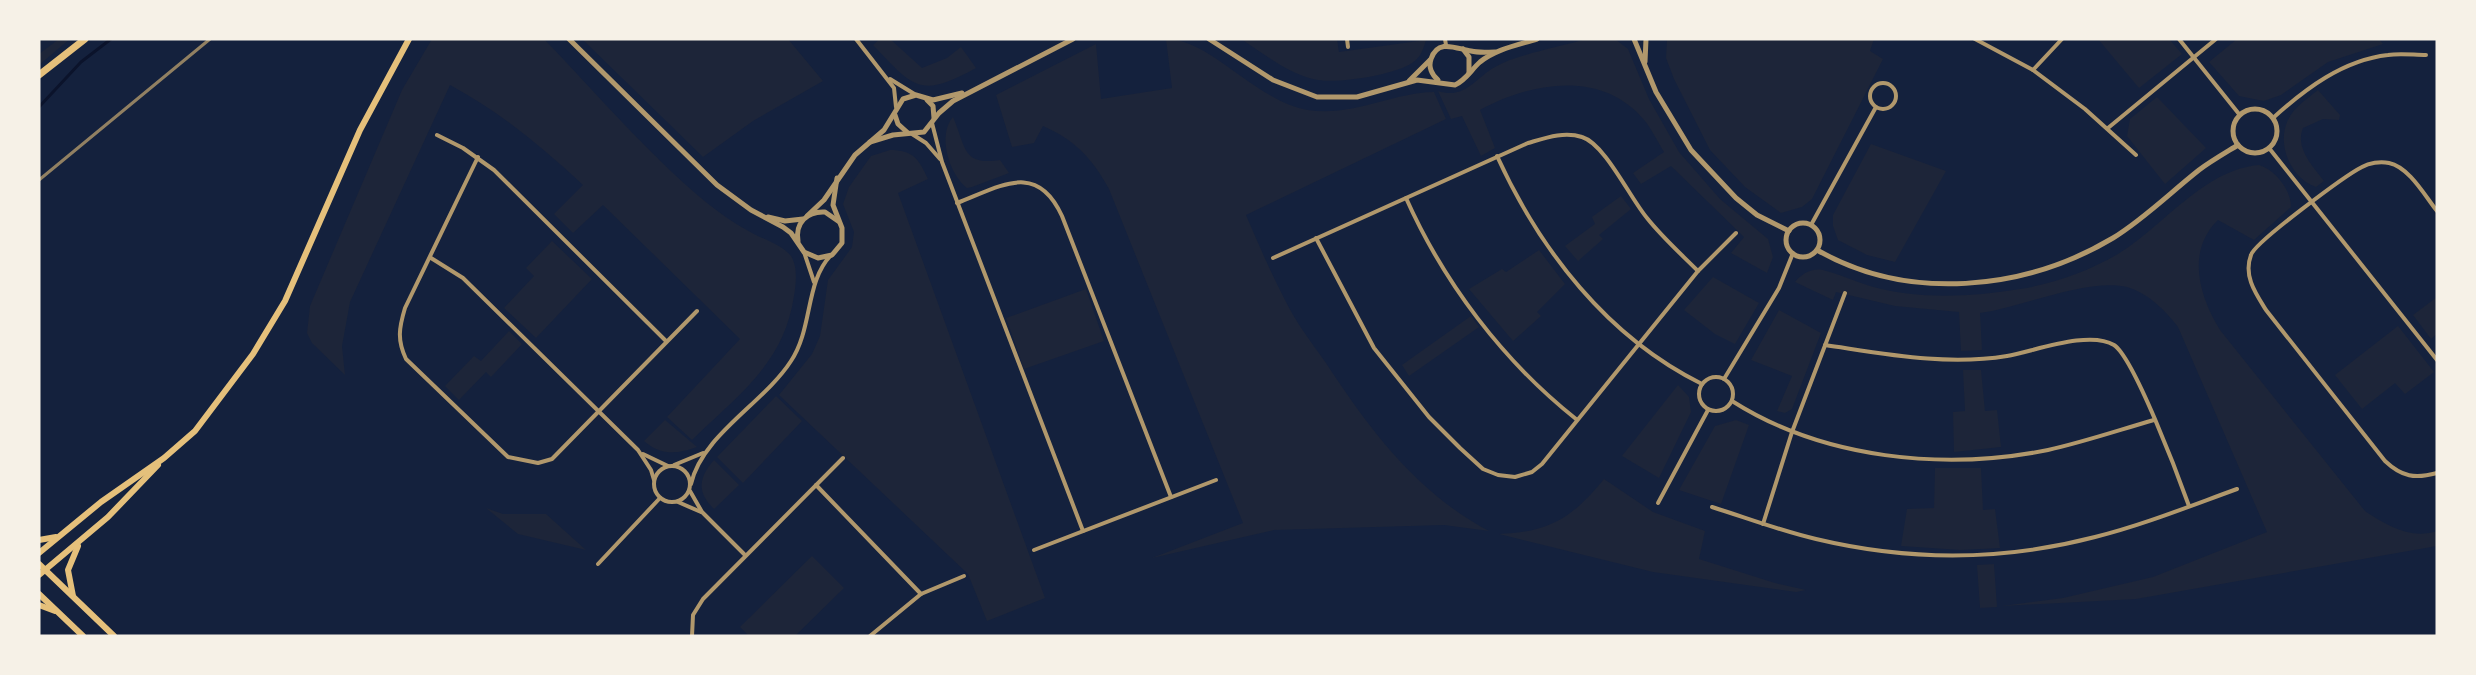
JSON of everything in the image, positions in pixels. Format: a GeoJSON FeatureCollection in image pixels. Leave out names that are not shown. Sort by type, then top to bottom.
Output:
{"type":"FeatureCollection","features":[{"type":"Feature","properties":{"kind":"highway"},"geometry":{"type":"LineString","coordinates":[[39,75],[85,39]]}},
{"type":"Feature","properties":{"kind":"main road"},"geometry":{"type":"LineString","coordinates":[[39,553],[101,502],[164,458],[195,431],[253,354],[285,301],[360,130],[410,39]]}},
{"type":"Feature","properties":{"kind":"main road"},"geometry":{"type":"LineString","coordinates":[[39,575],[130,497],[164,458]]}},
{"type":"Feature","properties":{"kind":"main road"},"geometry":{"type":"LineString","coordinates":[[39,540],[60,536]]}},
{"type":"Feature","properties":{"kind":"main road"},"geometry":{"type":"LineString","coordinates":[[76,601],[67,575],[71,559],[80,542]]}},
{"type":"Feature","properties":{"kind":"main road"},"geometry":{"type":"LineString","coordinates":[[39,564],[114,636]]}},
{"type":"Feature","properties":{"kind":"main road"},"geometry":{"type":"LineString","coordinates":[[39,594],[83,636]]}},
{"type":"Feature","properties":{"kind":"main road"},"geometry":{"type":"LineString","coordinates":[[39,605],[58,612]]}},
{"type":"Feature","properties":{"kind":"street"},"geometry":{"type":"LineString","coordinates":[[569,39],[695,165],[736,200],[783,227],[804,252],[814,282]]}},
{"type":"Feature","properties":{"kind":"street"},"geometry":{"type":"LineString","coordinates":[[856,39],[894,88],[898,124],[932,149],[942,162]]}},
{"type":"Feature","properties":{"kind":"street"},"geometry":{"type":"LineString","coordinates":[[870,142],[893,135],[924,132],[946,106],[975,88],[1073,39]]}},
{"type":"Feature","properties":{"kind":"street"},"geometry":{"type":"LineString","coordinates":[[1209,39],[1273,80],[1317,97],[1341,99],[1357,97],[1408,82],[1438,80],[1455,85],[1479,63],[1497,52],[1538,39]]}},
{"type":"Feature","properties":{"kind":"street"},"geometry":{"type":"LineString","coordinates":[[1347,39],[1348,47]]}},
{"type":"Feature","properties":{"kind":"street"},"geometry":{"type":"LineString","coordinates":[[1634,39],[1646,63],[1656,92],[1691,150],[1736,198],[1756,215],[1789,231]]}},
{"type":"Feature","properties":{"kind":"street"},"geometry":{"type":"LineString","coordinates":[[1646,39],[1646,63]]}},
{"type":"Feature","properties":{"kind":"street"},"geometry":{"type":"LineString","coordinates":[[1976,39],[2033,70],[2108,128],[2136,155]]}},
{"type":"Feature","properties":{"kind":"street"},"geometry":{"type":"LineString","coordinates":[[2033,70],[2062,39]]}},
{"type":"Feature","properties":{"kind":"street"},"geometry":{"type":"LineString","coordinates":[[2179,39],[2239,114]]}},
{"type":"Feature","properties":{"kind":"street"},"geometry":{"type":"LineString","coordinates":[[2108,128],[2216,39]]}},
{"type":"Feature","properties":{"kind":"street"},"geometry":{"type":"LineString","coordinates":[[1408,82],[1445,42],[1462,49],[1497,52]]}},
{"type":"Feature","properties":{"kind":"street"},"geometry":{"type":"LineString","coordinates":[[1462,49],[1470,64],[1466,77]]}},
{"type":"Feature","properties":{"kind":"street"},"geometry":{"type":"LineString","coordinates":[[2273,118],[2314,83],[2339,70],[2387,55],[2426,55]]}},
{"type":"Feature","properties":{"kind":"street"},"geometry":{"type":"LineString","coordinates":[[1431,57],[1432,73],[1438,80]]}},
{"type":"Feature","properties":{"kind":"street"},"geometry":{"type":"LineString","coordinates":[[887,77],[926,99],[941,99],[975,88]]}},
{"type":"Feature","properties":{"kind":"street"},"geometry":{"type":"LineString","coordinates":[[1881,84],[1889,85],[1895,92],[1894,104],[1887,109],[1876,107],[1870,97],[1873,88],[1881,84]]}},
{"type":"Feature","properties":{"kind":"street"},"geometry":{"type":"LineString","coordinates":[[799,244],[797,234],[806,217],[824,200],[855,155],[884,130],[903,99],[916,95]]}},
{"type":"Feature","properties":{"kind":"street"},"geometry":{"type":"LineString","coordinates":[[926,99],[933,106],[933,122],[942,162],[1083,531]]}},
{"type":"Feature","properties":{"kind":"street"},"geometry":{"type":"LineString","coordinates":[[1811,225],[1876,107]]}},
{"type":"Feature","properties":{"kind":"street"},"geometry":{"type":"LineString","coordinates":[[2256,108],[2273,118],[2277,132],[2269,148],[2253,153],[2238,146],[2232,129],[2239,114],[2256,108]]}},
{"type":"Feature","properties":{"kind":"street"},"geometry":{"type":"LineString","coordinates":[[437,135],[478,157],[494,170],[666,341]]}},
{"type":"Feature","properties":{"kind":"street"},"geometry":{"type":"LineString","coordinates":[[1273,258],[1497,156],[1553,135],[1583,137],[1600,150],[1628,195],[1648,220],[1698,271]]}},
{"type":"Feature","properties":{"kind":"street"},"geometry":{"type":"LineString","coordinates":[[1817,250],[1864,271],[1891,279],[1916,282],[1955,284],[1999,280],[2033,272],[2073,259],[2114,237],[2202,168],[2238,146]]}},
{"type":"Feature","properties":{"kind":"street"},"geometry":{"type":"LineString","coordinates":[[2269,148],[2437,360]]}},
{"type":"Feature","properties":{"kind":"street"},"geometry":{"type":"LineString","coordinates":[[1497,156],[1536,232],[1569,276],[1603,312],[1638,343],[1679,373],[1702,384]]}},
{"type":"Feature","properties":{"kind":"street"},"geometry":{"type":"LineString","coordinates":[[478,157],[405,308],[399,328],[399,344],[406,359],[508,457],[523,462],[538,463],[552,459],[697,311]]}},
{"type":"Feature","properties":{"kind":"street"},"geometry":{"type":"LineString","coordinates":[[2437,211],[2406,173],[2390,163],[2370,163],[2312,202],[2251,254],[2248,270],[2251,285],[2266,310],[2385,461],[2392,468],[2412,478],[2437,473]]}},
{"type":"Feature","properties":{"kind":"street"},"geometry":{"type":"LineString","coordinates":[[744,554],[702,512],[690,491],[691,484],[694,472],[706,451],[791,361],[803,338],[814,282],[823,264],[842,243],[843,236],[833,205],[837,178]]}},
{"type":"Feature","properties":{"kind":"street"},"geometry":{"type":"LineString","coordinates":[[957,202],[1007,183],[1022,181],[1036,184],[1051,196],[1062,216],[1171,497]]}},
{"type":"Feature","properties":{"kind":"street"},"geometry":{"type":"LineString","coordinates":[[1406,198],[1421,232],[1479,320],[1536,385],[1576,419]]}},
{"type":"Feature","properties":{"kind":"street"},"geometry":{"type":"LineString","coordinates":[[758,214],[785,220],[825,212],[839,222]]}},
{"type":"Feature","properties":{"kind":"street"},"geometry":{"type":"LineString","coordinates":[[1800,223],[1811,225],[1820,237],[1817,250],[1807,256],[1793,253],[1786,241],[1789,231],[1800,223]]}},
{"type":"Feature","properties":{"kind":"street"},"geometry":{"type":"LineString","coordinates":[[1317,238],[1374,348],[1429,417],[1483,469],[1498,476],[1515,477],[1532,472],[1542,464],[1576,419],[1698,271],[1736,233]]}},
{"type":"Feature","properties":{"kind":"street"},"geometry":{"type":"LineString","coordinates":[[804,252],[818,258],[832,255]]}},
{"type":"Feature","properties":{"kind":"street"},"geometry":{"type":"LineString","coordinates":[[1724,379],[1761,320],[1793,253]]}},
{"type":"Feature","properties":{"kind":"street"},"geometry":{"type":"LineString","coordinates":[[431,258],[463,278],[638,450],[651,470],[655,491],[660,498],[666,502],[677,502],[702,512]]}},
{"type":"Feature","properties":{"kind":"street"},"geometry":{"type":"LineString","coordinates":[[1764,524],[1792,432],[1845,294]]}},
{"type":"Feature","properties":{"kind":"street"},"geometry":{"type":"LineString","coordinates":[[1825,345],[1928,360],[1962,361],[2007,356],[2079,339],[2094,339],[2114,346],[2131,368],[2189,506]]}},
{"type":"Feature","properties":{"kind":"street"},"geometry":{"type":"LineString","coordinates":[[1714,377],[1724,379],[1731,386],[1732,401],[1725,410],[1708,410],[1699,398],[1702,384],[1714,377]]}},
{"type":"Feature","properties":{"kind":"street"},"geometry":{"type":"LineString","coordinates":[[1732,401],[1762,420],[1821,442],[1898,457],[1992,457],[2048,450],[2154,420]]}},
{"type":"Feature","properties":{"kind":"street"},"geometry":{"type":"LineString","coordinates":[[1658,503],[1708,410]]}},
{"type":"Feature","properties":{"kind":"street"},"geometry":{"type":"LineString","coordinates":[[638,450],[671,466],[683,469],[691,484]]}},
{"type":"Feature","properties":{"kind":"street"},"geometry":{"type":"LineString","coordinates":[[654,480],[659,471],[706,451]]}},
{"type":"Feature","properties":{"kind":"street"},"geometry":{"type":"LineString","coordinates":[[692,636],[691,622],[695,609],[744,554],[843,458]]}},
{"type":"Feature","properties":{"kind":"street"},"geometry":{"type":"LineString","coordinates":[[1034,550],[1216,480]]}},
{"type":"Feature","properties":{"kind":"street"},"geometry":{"type":"LineString","coordinates":[[816,485],[921,594]]}},
{"type":"Feature","properties":{"kind":"street"},"geometry":{"type":"LineString","coordinates":[[1712,507],[1815,539],[1868,549],[1951,557],[2019,552],[2095,538],[2237,489]]}},
{"type":"Feature","properties":{"kind":"street"},"geometry":{"type":"LineString","coordinates":[[677,502],[690,491]]}},
{"type":"Feature","properties":{"kind":"street"},"geometry":{"type":"LineString","coordinates":[[598,564],[660,498]]}},
{"type":"Feature","properties":{"kind":"street"},"geometry":{"type":"LineString","coordinates":[[870,636],[921,594],[964,576]]}},
{"type":"Feature","properties":{"kind":"shaded area"},"geometry":{"type":"Polygon","coordinates":[[[59,39],[70,39],[39,65],[39,54],[59,39]]]}},
{"type":"Feature","properties":{"kind":"shaded area"},"geometry":{"type":"Polygon","coordinates":[[[432,39],[544,39],[643,144],[685,184],[729,219],[778,246],[791,256],[796,271],[794,296],[789,320],[780,341],[769,360],[742,393],[692,440],[667,417],[740,339],[603,205],[573,233],[554,214],[583,185],[520,130],[450,85],[350,302],[342,346],[345,375],[312,343],[307,333],[310,306],[402,90],[432,39]]]}},
{"type":"Feature","properties":{"kind":"shaded area"},"geometry":{"type":"Polygon","coordinates":[[[582,39],[788,39],[823,81],[753,121],[703,157],[582,39]]]}},
{"type":"Feature","properties":{"kind":"shaded area"},"geometry":{"type":"Polygon","coordinates":[[[880,39],[890,39],[922,68],[947,58],[961,47],[976,68],[942,84],[930,86],[919,84],[899,71],[873,45],[880,39]]]}},
{"type":"Feature","properties":{"kind":"shaded area"},"geometry":{"type":"Polygon","coordinates":[[[1166,39],[1183,42],[1200,49],[1270,95],[1308,110],[1356,108],[1402,96],[1434,92],[1446,119],[1246,215],[1293,315],[1378,436],[1417,479],[1439,498],[1463,516],[1489,531],[1444,525],[1274,530],[1152,558],[1243,523],[1109,189],[1082,151],[1064,137],[1043,126],[1034,143],[1012,147],[996,95],[1096,44],[1101,99],[1172,88],[1166,39]]]}},
{"type":"Feature","properties":{"kind":"shaded area"},"geometry":{"type":"Polygon","coordinates":[[[1241,39],[1337,39],[1339,52],[1426,40],[1418,58],[1404,67],[1378,75],[1349,80],[1322,81],[1294,72],[1241,39]]]}},
{"type":"Feature","properties":{"kind":"shaded area"},"geometry":{"type":"Polygon","coordinates":[[[1586,39],[1615,39],[1628,49],[1649,99],[1679,152],[1720,199],[1768,239],[1773,257],[1767,273],[1731,253],[1744,237],[1671,166],[1641,184],[1633,173],[1664,152],[1645,121],[1628,104],[1609,93],[1588,87],[1544,87],[1500,100],[1480,110],[1495,148],[1481,156],[1462,116],[1451,119],[1438,91],[1455,93],[1504,62],[1586,39]]]}},
{"type":"Feature","properties":{"kind":"shaded area"},"geometry":{"type":"Polygon","coordinates":[[[1667,39],[1874,39],[1870,51],[1883,59],[1812,199],[1802,207],[1781,213],[1745,187],[1710,150],[1674,79],[1666,58],[1667,39]]]}},
{"type":"Feature","properties":{"kind":"shaded area"},"geometry":{"type":"Polygon","coordinates":[[[2098,39],[2169,39],[2182,54],[2139,88],[2098,39]]]}},
{"type":"Feature","properties":{"kind":"shaded area"},"geometry":{"type":"Polygon","coordinates":[[[2237,39],[2379,39],[2383,44],[2328,62],[2281,95],[2264,101],[2239,96],[2209,62],[2237,39]]]}},
{"type":"Feature","properties":{"kind":"shaded area"},"geometry":{"type":"Polygon","coordinates":[[[2318,90],[2340,115],[2339,120],[2323,119],[2303,128],[2301,142],[2303,149],[2324,181],[2316,187],[2299,177],[2293,169],[2285,150],[2284,139],[2285,129],[2291,115],[2318,90]]]}},
{"type":"Feature","properties":{"kind":"shaded area"},"geometry":{"type":"Polygon","coordinates":[[[2157,97],[2206,148],[2165,184],[2127,136],[2130,119],[2157,97]]]}},
{"type":"Feature","properties":{"kind":"shaded area"},"geometry":{"type":"Polygon","coordinates":[[[953,117],[967,152],[972,157],[978,160],[1000,160],[1009,173],[967,188],[961,182],[947,154],[946,134],[953,117]]]}},
{"type":"Feature","properties":{"kind":"shaded area"},"geometry":{"type":"Polygon","coordinates":[[[1871,144],[1946,171],[1895,262],[1867,255],[1838,240],[1833,226],[1833,215],[1871,144]]]}},
{"type":"Feature","properties":{"kind":"shaded area"},"geometry":{"type":"Polygon","coordinates":[[[898,150],[914,157],[928,179],[898,193],[1045,598],[987,621],[968,574],[779,395],[812,354],[820,336],[828,280],[852,247],[854,232],[843,204],[849,187],[871,156],[898,150]]]}},
{"type":"Feature","properties":{"kind":"shaded area"},"geometry":{"type":"Polygon","coordinates":[[[2259,165],[2271,171],[2281,181],[2288,194],[2291,207],[2254,240],[2218,220],[2208,232],[2199,259],[2199,274],[2206,303],[2220,330],[2365,511],[2399,530],[2418,534],[2437,531],[2437,546],[2136,599],[2002,606],[2063,598],[2153,577],[2267,532],[2178,327],[2168,314],[2142,293],[2127,287],[2094,286],[1980,313],[1982,350],[1961,351],[1959,312],[1895,306],[1836,292],[1833,300],[1795,282],[1807,272],[1823,270],[1888,290],[1907,294],[1945,296],[2001,292],[2045,284],[2083,271],[2118,254],[2202,188],[2239,169],[2259,165]]]}},
{"type":"Feature","properties":{"kind":"shaded area"},"geometry":{"type":"Polygon","coordinates":[[[1621,196],[1631,209],[1599,235],[1603,239],[1578,261],[1565,246],[1595,224],[1592,217],[1621,196]]]}},
{"type":"Feature","properties":{"kind":"shaded area"},"geometry":{"type":"Polygon","coordinates":[[[552,241],[592,279],[536,338],[504,308],[534,276],[526,268],[552,241]]]}},
{"type":"Feature","properties":{"kind":"shaded area"},"geometry":{"type":"Polygon","coordinates":[[[1539,250],[1565,284],[1537,312],[1541,316],[1513,341],[1469,289],[1502,269],[1506,272],[1539,250]]]}},
{"type":"Feature","properties":{"kind":"shaded area"},"geometry":{"type":"Polygon","coordinates":[[[1713,277],[1759,303],[1735,344],[1715,334],[1684,310],[1713,277]]]}},
{"type":"Feature","properties":{"kind":"shaded area"},"geometry":{"type":"Polygon","coordinates":[[[1086,289],[1104,341],[1024,369],[1006,318],[1086,289]]]}},
{"type":"Feature","properties":{"kind":"shaded area"},"geometry":{"type":"Polygon","coordinates":[[[2437,297],[2437,334],[2431,339],[2413,315],[2437,297]]]}},
{"type":"Feature","properties":{"kind":"shaded area"},"geometry":{"type":"Polygon","coordinates":[[[1779,310],[1821,333],[1792,409],[1785,413],[1777,411],[1792,376],[1751,360],[1779,310]]]}},
{"type":"Feature","properties":{"kind":"shaded area"},"geometry":{"type":"Polygon","coordinates":[[[1471,316],[1479,327],[1409,376],[1402,365],[1471,316]]]}},
{"type":"Feature","properties":{"kind":"shaded area"},"geometry":{"type":"Polygon","coordinates":[[[2398,326],[2434,372],[2405,394],[2395,383],[2362,409],[2335,375],[2398,326]]]}},
{"type":"Feature","properties":{"kind":"shaded area"},"geometry":{"type":"Polygon","coordinates":[[[509,331],[522,344],[491,377],[486,372],[459,400],[445,386],[474,356],[481,361],[509,331]]]}},
{"type":"Feature","properties":{"kind":"shaded area"},"geometry":{"type":"Polygon","coordinates":[[[1963,370],[1981,370],[1985,411],[1997,410],[2001,447],[1954,452],[1953,412],[1965,411],[1963,370]]]}},
{"type":"Feature","properties":{"kind":"shaded area"},"geometry":{"type":"Polygon","coordinates":[[[1678,385],[1689,397],[1691,412],[1659,478],[1622,456],[1678,385]]]}},
{"type":"Feature","properties":{"kind":"shaded area"},"geometry":{"type":"Polygon","coordinates":[[[776,396],[802,421],[743,483],[717,457],[776,396]]]}},
{"type":"Feature","properties":{"kind":"shaded area"},"geometry":{"type":"Polygon","coordinates":[[[665,420],[697,447],[670,452],[657,449],[644,441],[665,420]]]}},
{"type":"Feature","properties":{"kind":"shaded area"},"geometry":{"type":"Polygon","coordinates":[[[1736,420],[1749,425],[1721,504],[1679,490],[1715,426],[1736,420]]]}},
{"type":"Feature","properties":{"kind":"shaded area"},"geometry":{"type":"Polygon","coordinates":[[[714,460],[739,485],[714,509],[704,497],[702,484],[705,472],[714,460]]]}},
{"type":"Feature","properties":{"kind":"shaded area"},"geometry":{"type":"Polygon","coordinates":[[[1935,468],[1981,468],[1983,510],[1995,509],[2000,548],[1961,550],[1901,546],[1907,509],[1934,508],[1935,468]]]}},
{"type":"Feature","properties":{"kind":"shaded area"},"geometry":{"type":"Polygon","coordinates":[[[1604,479],[1653,512],[1705,531],[1699,559],[1775,583],[1806,590],[1796,592],[1653,572],[1499,534],[1532,530],[1559,520],[1581,504],[1604,479]]]}},
{"type":"Feature","properties":{"kind":"shaded area"},"geometry":{"type":"Polygon","coordinates":[[[486,508],[503,514],[546,514],[586,550],[518,534],[486,508]]]}},
{"type":"Feature","properties":{"kind":"shaded area"},"geometry":{"type":"Polygon","coordinates":[[[812,556],[844,588],[795,636],[749,636],[740,627],[812,556]]]}},
{"type":"Feature","properties":{"kind":"shaded area"},"geometry":{"type":"Polygon","coordinates":[[[1994,564],[1997,607],[1980,608],[1977,565],[1994,564]]]}},
{"type":"Feature","properties":{"kind":"waterway"},"geometry":{"type":"LineString","coordinates":[[39,107],[81,62],[111,39]]}},
{"type":"Feature","properties":{"kind":"railway"},"geometry":{"type":"LineString","coordinates":[[39,180],[210,39]]}}]}
